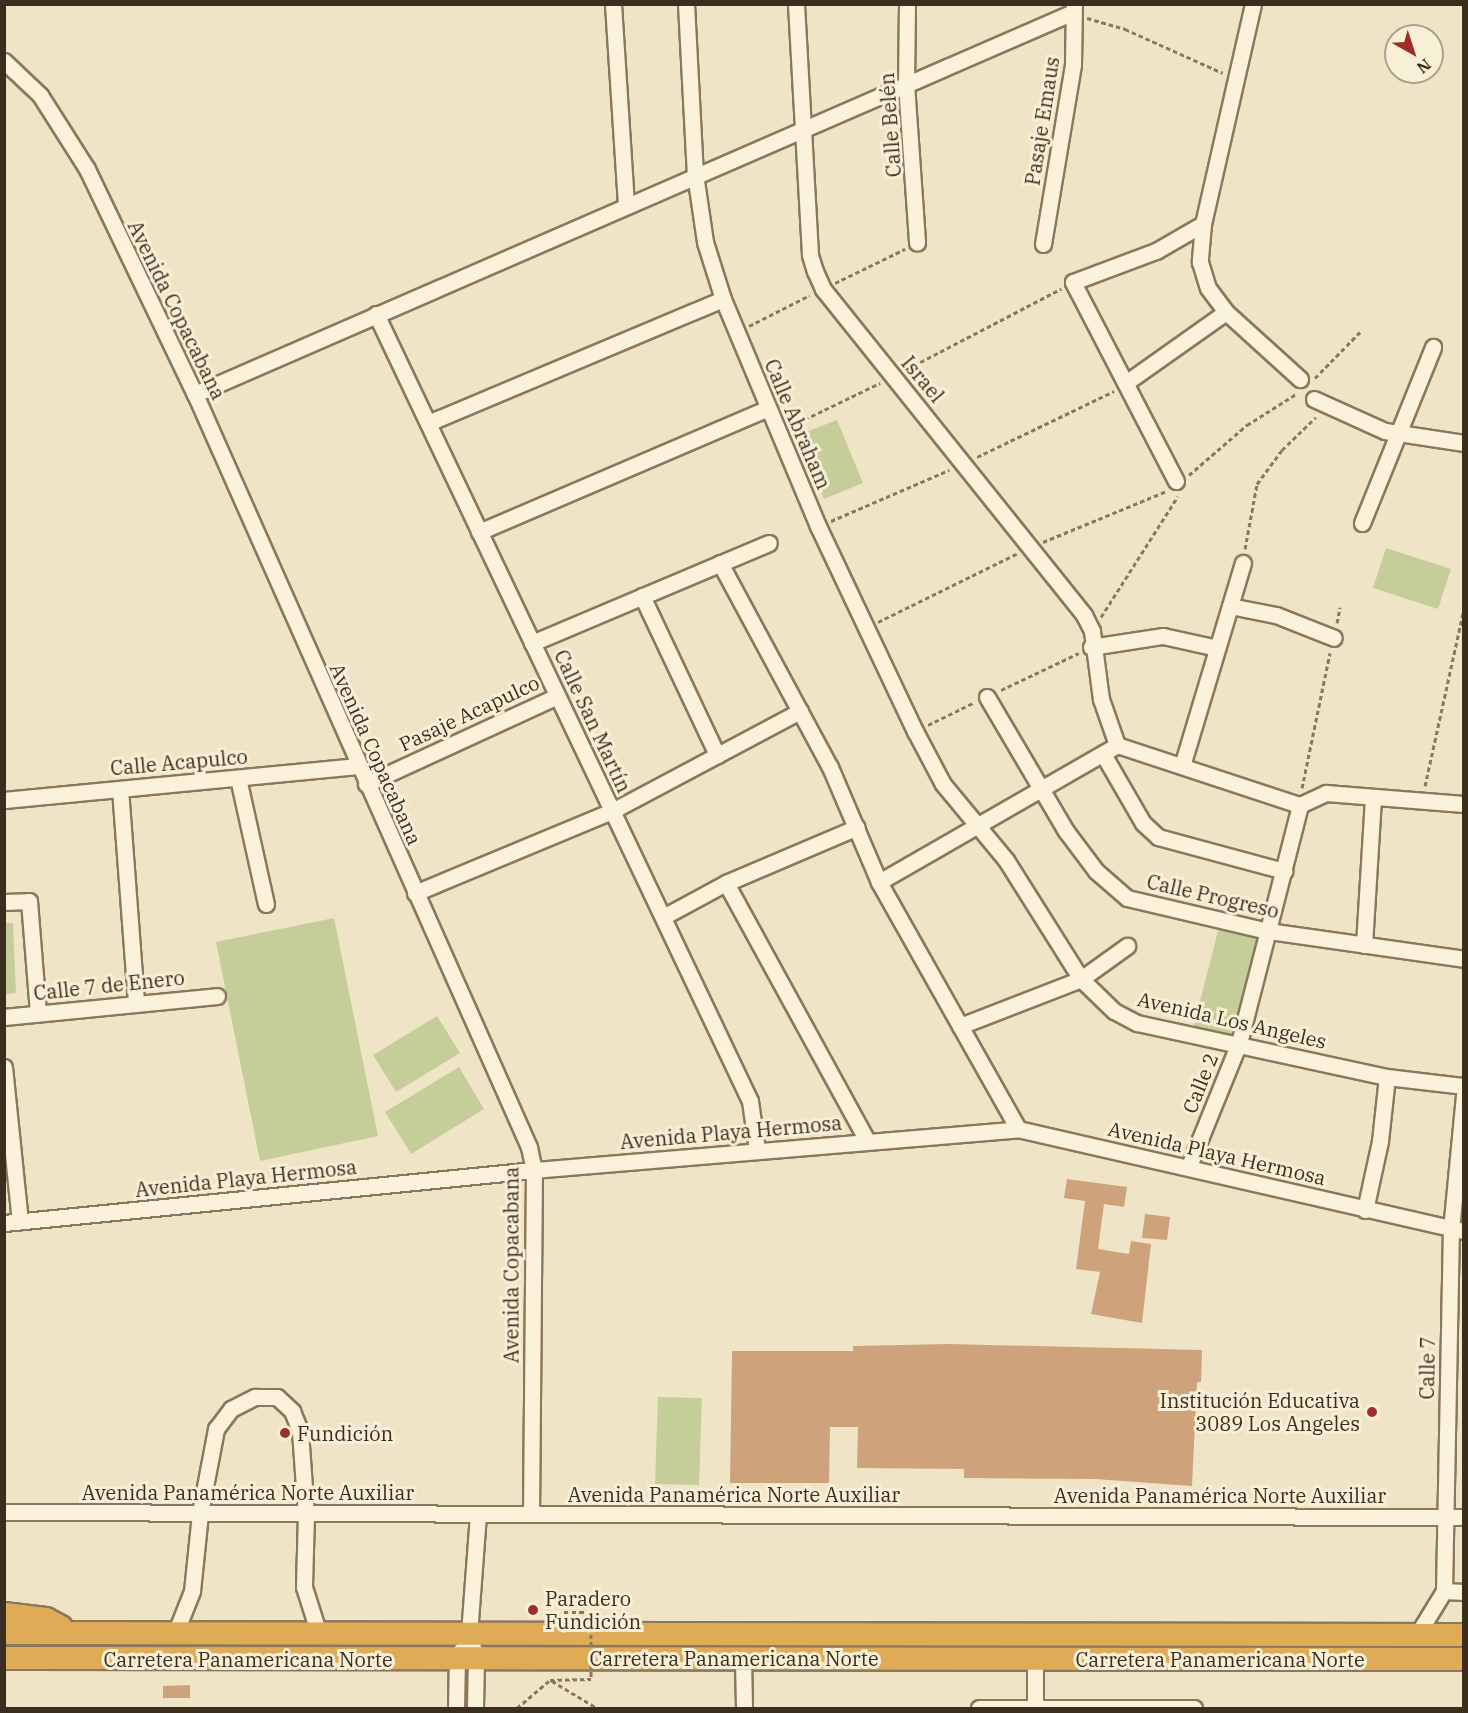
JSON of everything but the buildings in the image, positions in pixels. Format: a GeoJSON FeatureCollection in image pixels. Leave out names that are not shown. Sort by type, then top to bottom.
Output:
{"type":"FeatureCollection","features":[{"type":"Feature","properties":{"kind":"highway"},"geometry":{"type":"LineString","coordinates":[[4,1614],[46,1619],[73,1633]]}},
{"type":"Feature","properties":{"kind":"highway","name":"Carretera Panamericana Norte"},"geometry":{"type":"LineString","coordinates":[[4,1633],[1464,1635]]}},
{"type":"Feature","properties":{"kind":"highway","name":"Carretera Panamericana Norte"},"geometry":{"type":"LineString","coordinates":[[4,1658],[1464,1659]]}},
{"type":"Feature","properties":{"kind":"highway"},"geometry":{"type":"LineString","coordinates":[[4,1674],[78,1659]]}},
{"type":"Feature","properties":{"kind":"street"},"geometry":{"type":"LineString","coordinates":[[613,4],[626,205]]}},
{"type":"Feature","properties":{"kind":"street","name":"Calle Abraham"},"geometry":{"type":"LineString","coordinates":[[686,4],[695,174],[705,242],[723,299],[823,536],[915,730],[943,784],[979,825]]}},
{"type":"Feature","properties":{"kind":"street","name":"Israel"},"geometry":{"type":"LineString","coordinates":[[796,4],[810,255],[823,289],[966,463],[1092,631]]}},
{"type":"Feature","properties":{"kind":"street","name":"Calle Belén"},"geometry":{"type":"LineString","coordinates":[[907,4],[906,84],[917,243]]}},
{"type":"Feature","properties":{"kind":"street"},"geometry":{"type":"LineString","coordinates":[[1252,4],[1203,224],[1200,262],[1209,288],[1226,312],[1310,392],[1385,431],[1464,443]]}},
{"type":"Feature","properties":{"kind":"street"},"geometry":{"type":"LineString","coordinates":[[195,394],[695,174],[804,129],[1073,9]]}},
{"type":"Feature","properties":{"kind":"street","name":"Pasaje Emaus"},"geometry":{"type":"LineString","coordinates":[[1043,244],[1073,65],[1073,9]]}},
{"type":"Feature","properties":{"kind":"street","name":"Avenida Copacabana"},"geometry":{"type":"LineString","coordinates":[[4,61],[40,95],[87,169],[195,394],[358,766],[529,1147],[534,1170],[531,1514]]}},
{"type":"Feature","properties":{"kind":"street"},"geometry":{"type":"LineString","coordinates":[[1181,484],[1073,282],[1156,250],[1203,224]]}},
{"type":"Feature","properties":{"kind":"street"},"geometry":{"type":"LineString","coordinates":[[428,423],[723,299]]}},
{"type":"Feature","properties":{"kind":"street"},"geometry":{"type":"LineString","coordinates":[[1127,382],[1226,312]]}},
{"type":"Feature","properties":{"kind":"street","name":"Calle San Martín"},"geometry":{"type":"LineString","coordinates":[[376,314],[750,1101],[757,1150]]}},
{"type":"Feature","properties":{"kind":"street"},"geometry":{"type":"LineString","coordinates":[[1362,523],[1433,346]]}},
{"type":"Feature","properties":{"kind":"street"},"geometry":{"type":"LineString","coordinates":[[479,532],[768,408]]}},
{"type":"Feature","properties":{"kind":"street"},"geometry":{"type":"LineString","coordinates":[[532,643],[769,543]]}},
{"type":"Feature","properties":{"kind":"street"},"geometry":{"type":"LineString","coordinates":[[720,563],[800,711],[857,827],[879,882],[1018,1129]]}},
{"type":"Feature","properties":{"kind":"street"},"geometry":{"type":"LineString","coordinates":[[1182,766],[1243,563]]}},
{"type":"Feature","properties":{"kind":"street"},"geometry":{"type":"LineString","coordinates":[[642,596],[717,755]]}},
{"type":"Feature","properties":{"kind":"street"},"geometry":{"type":"LineString","coordinates":[[1230,606],[1276,615],[1334,638]]}},
{"type":"Feature","properties":{"kind":"street"},"geometry":{"type":"LineString","coordinates":[[1092,631],[1091,647],[1098,689],[1117,745]]}},
{"type":"Feature","properties":{"kind":"street"},"geometry":{"type":"LineString","coordinates":[[1091,647],[1162,636],[1217,648]]}},
{"type":"Feature","properties":{"kind":"street","name":"Pasaje Acapulco"},"geometry":{"type":"LineString","coordinates":[[366,784],[558,696]]}},
{"type":"Feature","properties":{"kind":"street","name":"Calle Progreso"},"geometry":{"type":"LineString","coordinates":[[987,697],[1041,790],[1096,872],[1127,898],[1268,931],[1464,959]]}},
{"type":"Feature","properties":{"kind":"street"},"geometry":{"type":"LineString","coordinates":[[415,893],[612,811],[800,711]]}},
{"type":"Feature","properties":{"kind":"street"},"geometry":{"type":"LineString","coordinates":[[1117,745],[1300,805],[1326,794],[1464,804]]}},
{"type":"Feature","properties":{"kind":"street"},"geometry":{"type":"LineString","coordinates":[[879,882],[1117,745]]}},
{"type":"Feature","properties":{"kind":"street"},"geometry":{"type":"LineString","coordinates":[[1103,754],[1143,823],[1158,837],[1284,871]]}},
{"type":"Feature","properties":{"kind":"street","name":"Calle Acapulco"},"geometry":{"type":"LineString","coordinates":[[4,800],[358,766]]}},
{"type":"Feature","properties":{"kind":"street"},"geometry":{"type":"LineString","coordinates":[[238,778],[266,904]]}},
{"type":"Feature","properties":{"kind":"street"},"geometry":{"type":"LineString","coordinates":[[120,789],[136,1002]]}},
{"type":"Feature","properties":{"kind":"street"},"geometry":{"type":"LineString","coordinates":[[1364,945],[1373,797]]}},
{"type":"Feature","properties":{"kind":"street","name":"Calle 2"},"geometry":{"type":"LineString","coordinates":[[1189,1166],[1239,1043],[1300,805]]}},
{"type":"Feature","properties":{"kind":"street","name":"Avenida Los Angeles"},"geometry":{"type":"LineString","coordinates":[[979,825],[1081,979],[1114,1011],[1137,1023],[1239,1043],[1387,1077],[1464,1086]]}},
{"type":"Feature","properties":{"kind":"street"},"geometry":{"type":"LineString","coordinates":[[663,917],[726,883],[857,827]]}},
{"type":"Feature","properties":{"kind":"street"},"geometry":{"type":"LineString","coordinates":[[726,883],[868,1142]]}},
{"type":"Feature","properties":{"kind":"street"},"geometry":{"type":"LineString","coordinates":[[4,902],[29,901],[38,1014]]}},
{"type":"Feature","properties":{"kind":"street"},"geometry":{"type":"LineString","coordinates":[[960,1026],[1081,979],[1127,946]]}},
{"type":"Feature","properties":{"kind":"street","name":"Calle 7 de Enero"},"geometry":{"type":"LineString","coordinates":[[4,1017],[136,1002],[217,996]]}},
{"type":"Feature","properties":{"kind":"street"},"geometry":{"type":"LineString","coordinates":[[4,1067],[12,1222]]}},
{"type":"Feature","properties":{"kind":"street"},"geometry":{"type":"LineString","coordinates":[[1365,1210],[1380,1141],[1387,1077]]}},
{"type":"Feature","properties":{"kind":"street","name":"Calle 7"},"geometry":{"type":"LineString","coordinates":[[1417,1635],[1444,1591],[1464,1095]]}},
{"type":"Feature","properties":{"kind":"street","name":"Avenida Playa Hermosa"},"geometry":{"type":"LineString","coordinates":[[12,1222],[534,1170],[1018,1129],[1189,1166],[1365,1210],[1457,1230]]}},
{"type":"Feature","properties":{"kind":"street"},"geometry":{"type":"LineString","coordinates":[[175,1634],[192,1591],[200,1513],[216,1429],[231,1408],[255,1397],[277,1397],[292,1411],[300,1431],[306,1514],[304,1587],[319,1634]]}},
{"type":"Feature","properties":{"kind":"street","name":"Avenida Panamérica Norte Auxiliar"},"geometry":{"type":"LineString","coordinates":[[4,1512],[1464,1517]]}},
{"type":"Feature","properties":{"kind":"street"},"geometry":{"type":"LineString","coordinates":[[456,1708],[467,1658],[478,1514]]}},
{"type":"Feature","properties":{"kind":"street"},"geometry":{"type":"LineString","coordinates":[[1444,1591],[1464,1592]]}},
{"type":"Feature","properties":{"kind":"street"},"geometry":{"type":"LineString","coordinates":[[467,1658],[475,1708]]}},
{"type":"Feature","properties":{"kind":"street"},"geometry":{"type":"LineString","coordinates":[[743,1659],[744,1708]]}},
{"type":"Feature","properties":{"kind":"street"},"geometry":{"type":"LineString","coordinates":[[1035,1659],[1035,1708]]}},
{"type":"Feature","properties":{"kind":"street"},"geometry":{"type":"LineString","coordinates":[[979,1708],[1194,1708]]}},
{"type":"Feature","properties":{"kind":"path"},"geometry":{"type":"LineString","coordinates":[[1073,9],[1125,29],[1234,78]]}},
{"type":"Feature","properties":{"kind":"path"},"geometry":{"type":"LineString","coordinates":[[779,432],[1018,314],[1073,282]]}},
{"type":"Feature","properties":{"kind":"path"},"geometry":{"type":"LineString","coordinates":[[1243,563],[1257,484],[1282,450],[1310,392],[1362,330]]}},
{"type":"Feature","properties":{"kind":"path"},"geometry":{"type":"LineString","coordinates":[[1092,631],[1181,484],[1247,425],[1310,392]]}},
{"type":"Feature","properties":{"kind":"path"},"geometry":{"type":"LineString","coordinates":[[1300,805],[1340,607]]}},
{"type":"Feature","properties":{"kind":"path"},"geometry":{"type":"LineString","coordinates":[[1422,801],[1464,609]]}},
{"type":"Feature","properties":{"kind":"path"},"geometry":{"type":"LineString","coordinates":[[915,730],[1091,647]]}},
{"type":"Feature","properties":{"kind":"path"},"geometry":{"type":"LineString","coordinates":[[517,1708],[550,1680],[591,1679],[591,1612],[564,1612]]}},
{"type":"Feature","properties":{"kind":"path"},"geometry":{"type":"LineString","coordinates":[[550,1680],[597,1708]]}},
{"type":"Feature","properties":{"kind":"green space"},"geometry":{"type":"Polygon","coordinates":[[[837,420],[863,483],[824,499],[798,435],[837,420]]]}},
{"type":"Feature","properties":{"kind":"green space"},"geometry":{"type":"Polygon","coordinates":[[[1386,548],[1451,569],[1438,609],[1373,588],[1386,548]]]}},
{"type":"Feature","properties":{"kind":"green space"},"geometry":{"type":"Polygon","coordinates":[[[334,918],[378,1136],[260,1161],[216,942],[334,918]]]}},
{"type":"Feature","properties":{"kind":"green space"},"geometry":{"type":"Polygon","coordinates":[[[5,923],[13,923],[16,993],[5,994],[5,923]]]}},
{"type":"Feature","properties":{"kind":"green space"},"geometry":{"type":"Polygon","coordinates":[[[1219,927],[1259,938],[1236,1033],[1227,1040],[1192,1033],[1219,927]]]}},
{"type":"Feature","properties":{"kind":"green space"},"geometry":{"type":"Polygon","coordinates":[[[437,1016],[460,1053],[396,1092],[373,1055],[437,1016]]]}},
{"type":"Feature","properties":{"kind":"green space"},"geometry":{"type":"Polygon","coordinates":[[[459,1067],[484,1109],[411,1154],[385,1112],[459,1067]]]}},
{"type":"Feature","properties":{"kind":"green space"},"geometry":{"type":"Polygon","coordinates":[[[658,1397],[702,1398],[699,1485],[655,1484],[658,1397]]]}},
{"type":"Feature","properties":{"kind":"place","name":"Institución Educativa 3089 Los Angeles"},"geometry":{"type":"Point","coordinates":[1372,1412]}},
{"type":"Feature","properties":{"kind":"place","name":"Fundición"},"geometry":{"type":"Point","coordinates":[285,1433]}},
{"type":"Feature","properties":{"kind":"place","name":"Paradero Fundición"},"geometry":{"type":"Point","coordinates":[533,1610]}}]}
